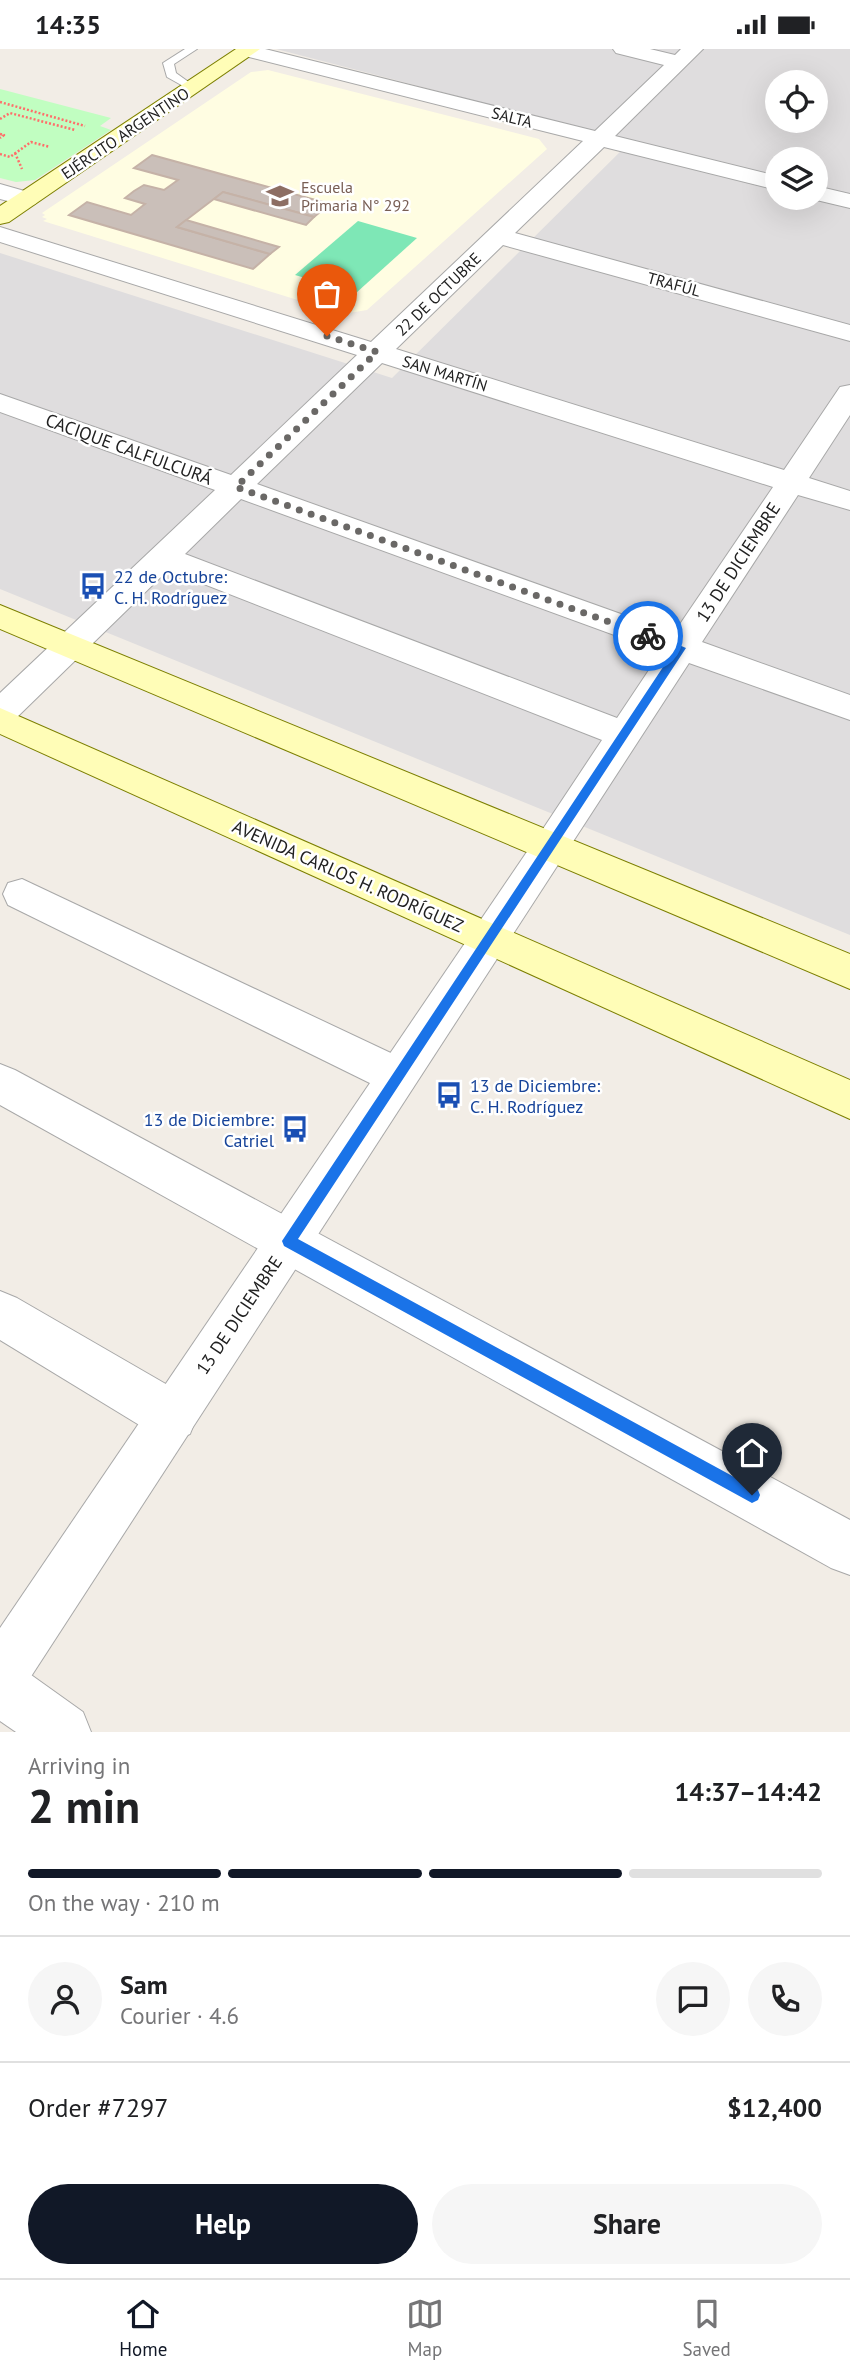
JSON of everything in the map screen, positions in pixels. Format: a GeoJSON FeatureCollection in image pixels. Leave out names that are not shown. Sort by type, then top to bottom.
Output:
{"type":"FeatureCollection","features":[{"type":"Feature","properties":{"kind":"main road","name":"EJÉRCITO ARGENTINO"},"geometry":{"type":"LineString","coordinates":[[0,217],[249,50]]}},
{"type":"Feature","properties":{"kind":"main road"},"geometry":{"type":"LineString","coordinates":[[0,616],[850,972]]}},
{"type":"Feature","properties":{"kind":"main road","name":"AVENIDA CARLOS H. RODRÍGUEZ"},"geometry":{"type":"LineString","coordinates":[[0,720],[850,1100]]}},
{"type":"Feature","properties":{"kind":"street"},"geometry":{"type":"LineString","coordinates":[[623,49],[687,55]]}},
{"type":"Feature","properties":{"kind":"street","name":"SALTA"},"geometry":{"type":"LineString","coordinates":[[249,50],[765,180]]}},
{"type":"Feature","properties":{"kind":"street","name":"22 DE OCTUBRE"},"geometry":{"type":"LineString","coordinates":[[0,713],[687,55]]}},
{"type":"Feature","properties":{"kind":"street"},"geometry":{"type":"LineString","coordinates":[[0,191],[27,199]]}},
{"type":"Feature","properties":{"kind":"street"},"geometry":{"type":"LineString","coordinates":[[828,196],[850,201]]}},
{"type":"Feature","properties":{"kind":"street","name":"SAN MARTÍN"},"geometry":{"type":"LineString","coordinates":[[0,234],[850,501]]}},
{"type":"Feature","properties":{"kind":"street","name":"TRAFÚL"},"geometry":{"type":"LineString","coordinates":[[498,236],[850,333]]}},
{"type":"Feature","properties":{"kind":"street","name":"13 DE DICIEMBRE"},"geometry":{"type":"LineString","coordinates":[[0,1676],[850,393]]}},
{"type":"Feature","properties":{"kind":"street","name":"CACIQUE CALFULCURÁ"},"geometry":{"type":"LineString","coordinates":[[0,402],[850,708]]}},
{"type":"Feature","properties":{"kind":"street"},"geometry":{"type":"LineString","coordinates":[[163,557],[624,735]]}},
{"type":"Feature","properties":{"kind":"street"},"geometry":{"type":"LineString","coordinates":[[22,894],[397,1076]]}},
{"type":"Feature","properties":{"kind":"street"},"geometry":{"type":"LineString","coordinates":[[0,1083],[850,1549]]}},
{"type":"Feature","properties":{"kind":"street"},"geometry":{"type":"LineString","coordinates":[[0,1314],[172,1416]]}},
{"type":"Feature","properties":{"kind":"street"},"geometry":{"type":"LineString","coordinates":[[0,1687],[63,1732]]}},
{"type":"Feature","properties":{"kind":"lane"},"geometry":{"type":"LineString","coordinates":[[192,49],[168,63],[171,75],[192,88]]}},
{"type":"Feature","properties":{"kind":"path"},"geometry":{"type":"LineString","coordinates":[[0,102],[90,127]]}},
{"type":"Feature","properties":{"kind":"path"},"geometry":{"type":"LineString","coordinates":[[0,119],[10,113],[80,132]]}},
{"type":"Feature","properties":{"kind":"path"},"geometry":{"type":"LineString","coordinates":[[0,154],[10,157],[31,142],[53,147]]}},
{"type":"Feature","properties":{"kind":"shaded area"},"geometry":{"type":"Polygon","coordinates":[[[276,49],[850,49],[850,935],[0,589],[0,253],[392,378],[631,141],[276,49]]]}},
{"type":"Feature","properties":{"kind":"shaded area","name":"Escuela Primaria N° 292"},"geometry":{"type":"Polygon","coordinates":[[[268,70],[539,139],[547,149],[367,310],[343,314],[43,221],[47,219],[42,217],[45,215],[42,213],[251,72],[268,70]]]}},
{"type":"Feature","properties":{"kind":"green space"},"geometry":{"type":"Polygon","coordinates":[[[0,89],[111,118],[100,126],[111,130],[35,180],[16,182],[0,178],[0,89]]]}},
{"type":"Feature","properties":{"kind":"green space"},"geometry":{"type":"Polygon","coordinates":[[[358,221],[417,238],[356,293],[295,275],[358,221]]]}},
{"type":"Feature","properties":{"kind":"building"},"geometry":{"type":"Polygon","coordinates":[[[152,155],[330,204],[314,217],[223,192],[177,227],[270,254],[253,269],[69,215],[87,202],[131,215],[145,204],[125,198],[134,191],[144,185],[164,190],[178,180],[134,168],[152,155]]]}},
{"type":"Feature","properties":{"kind":"building"},"geometry":{"type":"Polygon","coordinates":[[[223,192],[314,217],[306,225],[214,199],[223,192]]]}},
{"type":"Feature","properties":{"kind":"building"},"geometry":{"type":"Polygon","coordinates":[[[186,220],[279,247],[270,254],[177,227],[186,220]]]}},
{"type":"Feature","properties":{"kind":"way so far"},"geometry":{"type":"LineString","coordinates":[[327,336],[377,352],[236,487],[648,636]]}},
{"type":"Feature","properties":{"kind":"place","name":"Escuela Primaria N° 292"},"geometry":{"type":"Point","coordinates":[280,196]}},
{"type":"Feature","properties":{"kind":"place","name":"22 de Octubre: C. H. Rodríguez"},"geometry":{"type":"Point","coordinates":[93,586]}},
{"type":"Feature","properties":{"kind":"place","name":"13 de Diciembre: C. H. Rodríguez"},"geometry":{"type":"Point","coordinates":[449,1095]}},
{"type":"Feature","properties":{"kind":"place","name":"13 de Diciembre: Catriel"},"geometry":{"type":"Point","coordinates":[295,1129]}},
{"type":"Feature","properties":{"kind":"route"},"geometry":{"type":"LineString","coordinates":[[648,636],[681,648],[288,1241],[752,1495]]}}]}
